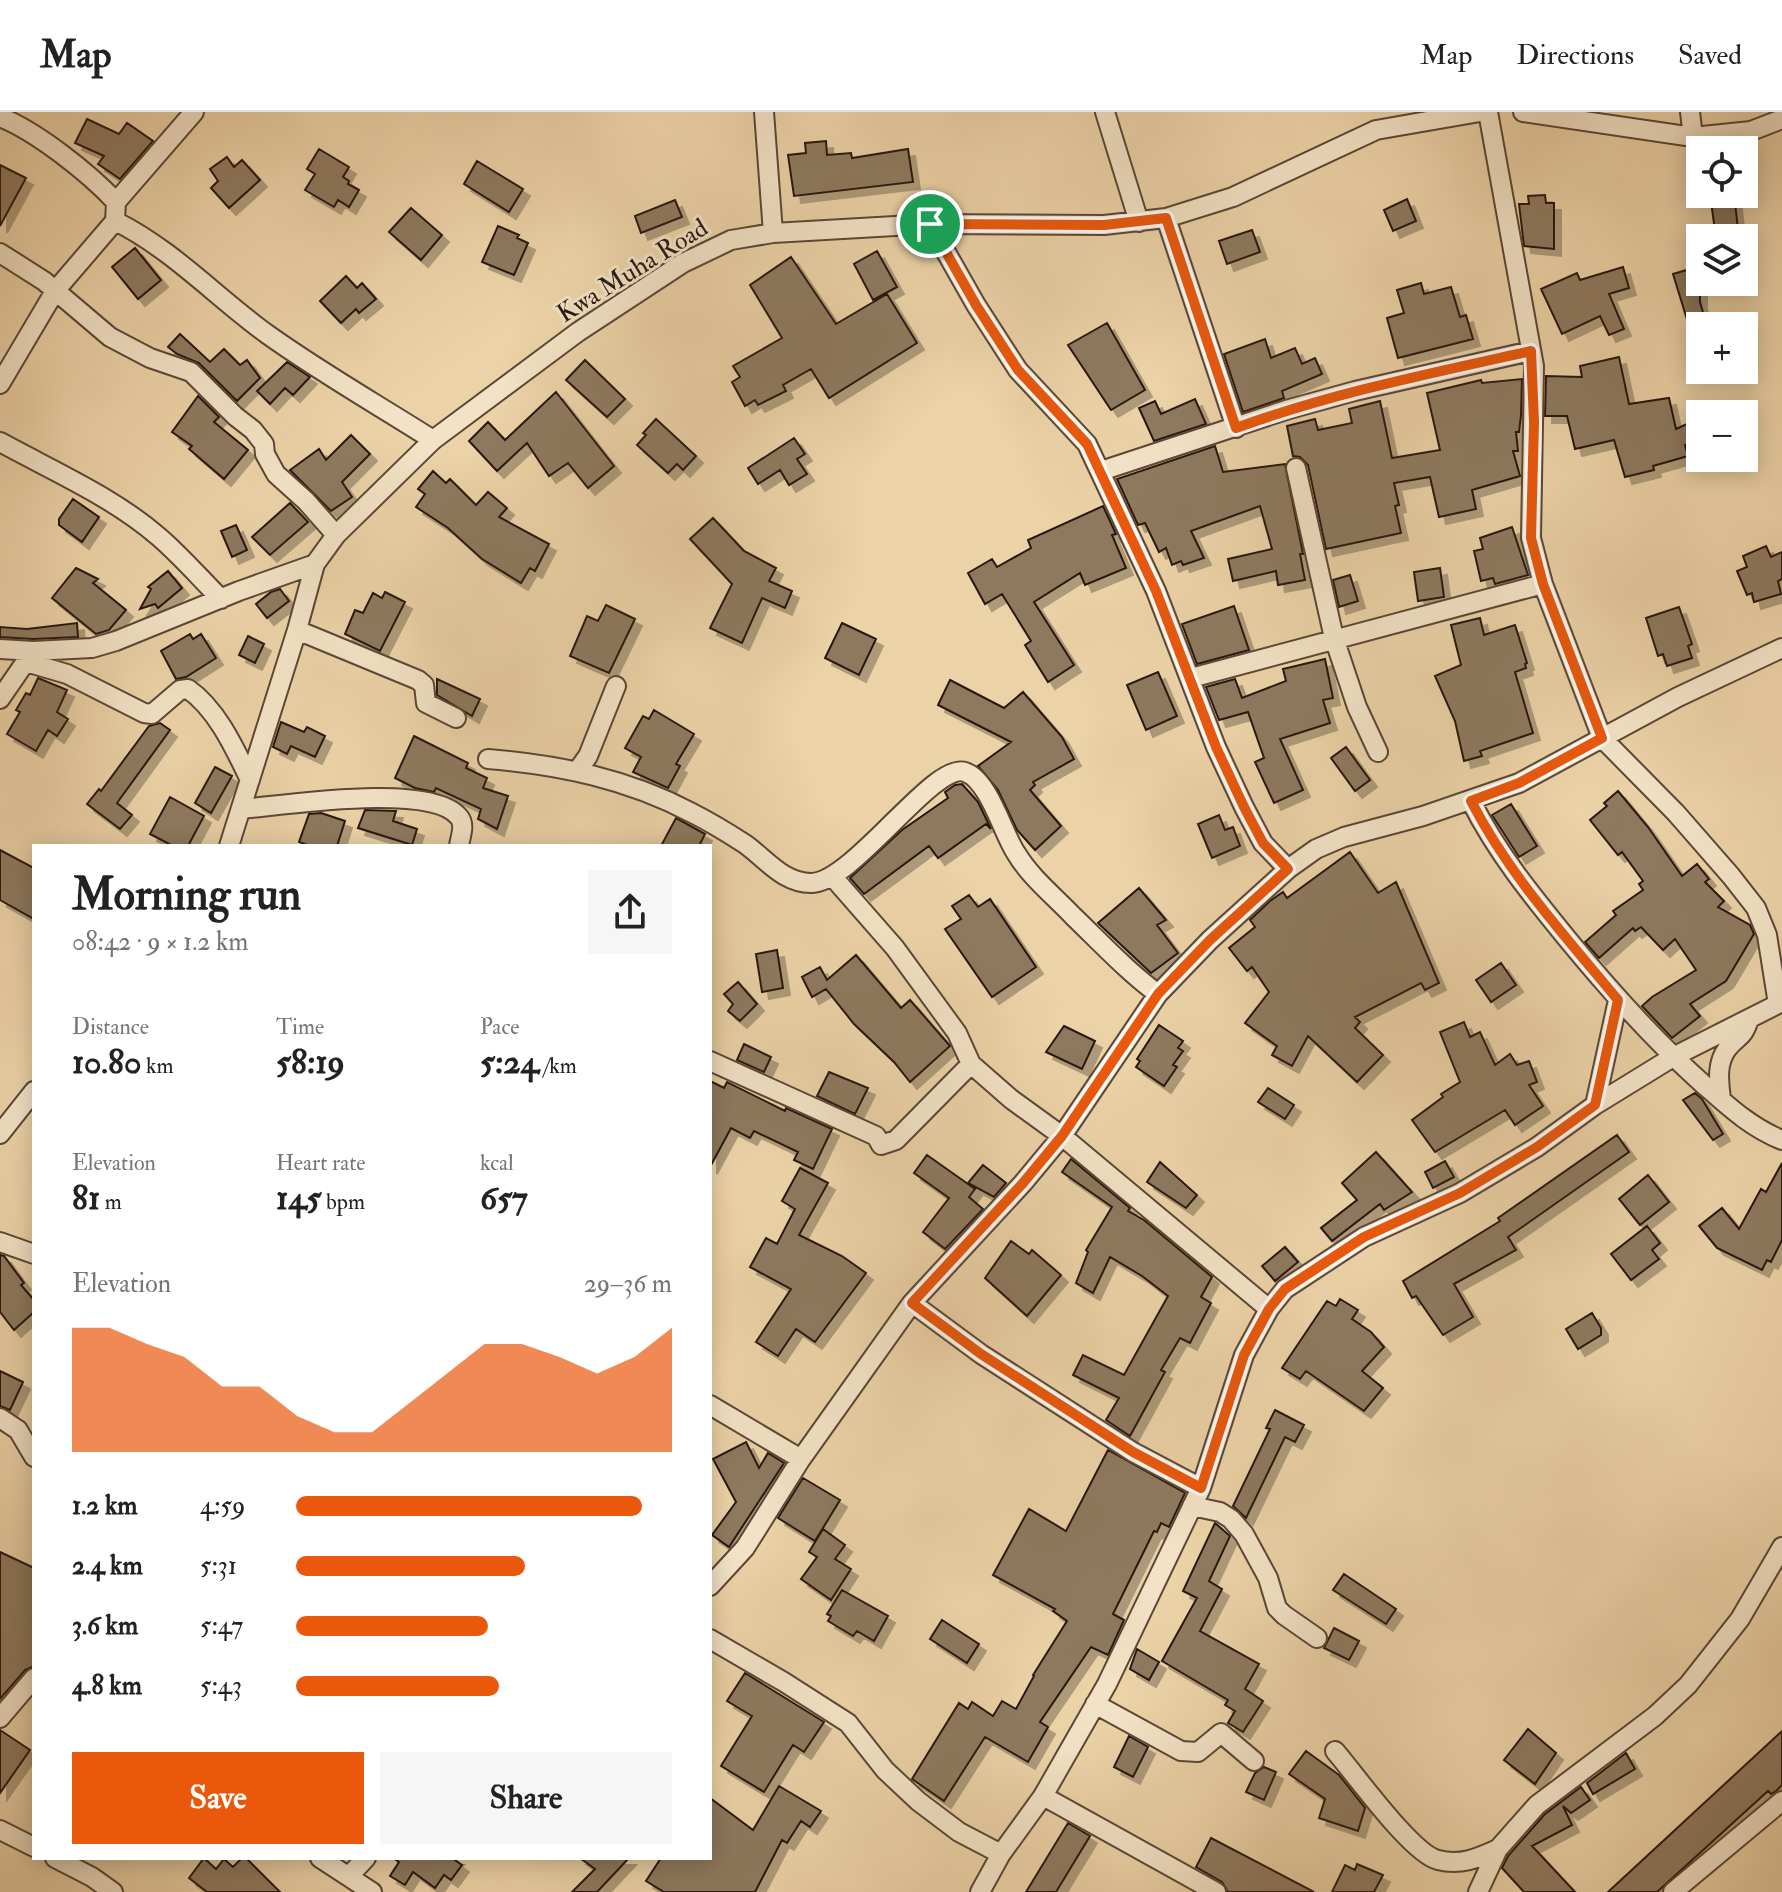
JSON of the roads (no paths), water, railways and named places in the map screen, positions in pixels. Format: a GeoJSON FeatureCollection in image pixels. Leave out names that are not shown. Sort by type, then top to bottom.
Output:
{"type":"FeatureCollection","features":[{"type":"Feature","properties":{"kind":"street"},"geometry":{"type":"LineString","coordinates":[[0,384],[55,291],[194,112]]}},
{"type":"Feature","properties":{"kind":"street"},"geometry":{"type":"LineString","coordinates":[[764,112],[773,233]]}},
{"type":"Feature","properties":{"kind":"street"},"geometry":{"type":"LineString","coordinates":[[1105,112],[1139,222]]}},
{"type":"Feature","properties":{"kind":"street","name":"Kwa Muha Road"},"geometry":{"type":"LineString","coordinates":[[230,844],[315,564],[336,535],[433,440],[578,332],[683,263],[731,240],[773,233],[930,224],[1104,225],[1166,218],[1233,197],[1376,130],[1480,112]]}},
{"type":"Feature","properties":{"kind":"street"},"geometry":{"type":"LineString","coordinates":[[980,1892],[1001,1854],[1043,1796],[1107,1684],[1201,1488],[1244,1355],[1269,1309],[1285,1289],[1364,1237],[1460,1193],[1537,1147],[1595,1105],[1673,1057],[1780,1003],[1767,935],[1756,908],[1676,813],[1602,738],[1543,584],[1531,538],[1534,422],[1531,351],[1488,112]]}},
{"type":"Feature","properties":{"kind":"street"},"geometry":{"type":"LineString","coordinates":[[1523,112],[1686,136]]}},
{"type":"Feature","properties":{"kind":"street"},"geometry":{"type":"LineString","coordinates":[[1690,112],[1693,136]]}},
{"type":"Feature","properties":{"kind":"street"},"geometry":{"type":"LineString","coordinates":[[0,117],[60,154],[99,184],[115,211],[138,232],[267,334],[433,440]]}},
{"type":"Feature","properties":{"kind":"street"},"geometry":{"type":"LineString","coordinates":[[1703,136],[1751,131],[1782,119]]}},
{"type":"Feature","properties":{"kind":"street"},"geometry":{"type":"LineString","coordinates":[[1166,218],[1236,428]]}},
{"type":"Feature","properties":{"kind":"street"},"geometry":{"type":"LineString","coordinates":[[930,224],[976,305],[1018,370],[1087,444],[1156,591],[1216,747],[1244,807],[1263,843],[1288,869]]}},
{"type":"Feature","properties":{"kind":"street"},"geometry":{"type":"LineString","coordinates":[[0,253],[55,291],[119,342],[150,358],[191,372],[253,430],[264,444],[265,454],[276,474],[306,501],[336,535]]}},
{"type":"Feature","properties":{"kind":"street"},"geometry":{"type":"LineString","coordinates":[[1101,471],[1286,410],[1531,351]]}},
{"type":"Feature","properties":{"kind":"street"},"geometry":{"type":"LineString","coordinates":[[0,442],[109,502],[159,537],[221,599]]}},
{"type":"Feature","properties":{"kind":"street"},"geometry":{"type":"LineString","coordinates":[[1296,468],[1334,638],[1357,707],[1378,752]]}},
{"type":"Feature","properties":{"kind":"street"},"geometry":{"type":"LineString","coordinates":[[0,699],[29,657],[92,648],[116,641],[315,564]]}},
{"type":"Feature","properties":{"kind":"street"},"geometry":{"type":"LineString","coordinates":[[1191,678],[1543,584]]}},
{"type":"Feature","properties":{"kind":"street"},"geometry":{"type":"LineString","coordinates":[[297,630],[418,680],[424,685],[426,703],[456,718]]}},
{"type":"Feature","properties":{"kind":"street"},"geometry":{"type":"LineString","coordinates":[[712,1584],[745,1548],[801,1459],[912,1303],[1062,1136],[1158,994],[1210,940],[1288,869],[1316,849],[1344,837],[1471,801],[1519,783],[1678,697],[1782,648]]}},
{"type":"Feature","properties":{"kind":"street"},"geometry":{"type":"LineString","coordinates":[[0,649],[29,657],[144,713],[152,714],[180,690],[188,689],[200,697],[233,744],[250,780]]}},
{"type":"Feature","properties":{"kind":"street"},"geometry":{"type":"LineString","coordinates":[[578,770],[588,756],[616,686]]}},
{"type":"Feature","properties":{"kind":"street"},"geometry":{"type":"LineString","coordinates":[[488,759],[578,770],[644,791],[692,813],[746,845],[784,876],[797,882],[815,884],[832,876],[939,782],[954,772],[963,771],[973,776],[998,811],[1015,852],[1038,882],[1138,980],[1158,994]]}},
{"type":"Feature","properties":{"kind":"street"},"geometry":{"type":"LineString","coordinates":[[242,809],[384,797],[422,801],[442,805],[461,818],[459,844]]}},
{"type":"Feature","properties":{"kind":"street"},"geometry":{"type":"LineString","coordinates":[[1471,801],[1489,836],[1528,891],[1618,1000],[1673,1057],[1733,1112],[1782,1140]]}},
{"type":"Feature","properties":{"kind":"street"},"geometry":{"type":"LineString","coordinates":[[832,876],[895,948],[957,1033],[971,1064],[1269,1309]]}},
{"type":"Feature","properties":{"kind":"street"},"geometry":{"type":"LineString","coordinates":[[1595,1105],[1618,1000]]}},
{"type":"Feature","properties":{"kind":"street"},"geometry":{"type":"LineString","coordinates":[[1721,1099],[1720,1061],[1730,1045],[1743,1036],[1749,1019]]}},
{"type":"Feature","properties":{"kind":"street"},"geometry":{"type":"LineString","coordinates":[[712,1062],[876,1136],[881,1145],[896,1140],[971,1064]]}},
{"type":"Feature","properties":{"kind":"street"},"geometry":{"type":"LineString","coordinates":[[3,1126],[32,1093]]}},
{"type":"Feature","properties":{"kind":"street"},"geometry":{"type":"LineString","coordinates":[[0,1242],[32,1253]]}},
{"type":"Feature","properties":{"kind":"street"},"geometry":{"type":"LineString","coordinates":[[912,1303],[981,1354],[1133,1452],[1201,1488]]}},
{"type":"Feature","properties":{"kind":"street"},"geometry":{"type":"LineString","coordinates":[[712,1406],[801,1459]]}},
{"type":"Feature","properties":{"kind":"street"},"geometry":{"type":"LineString","coordinates":[[0,1418],[18,1430],[32,1454]]}},
{"type":"Feature","properties":{"kind":"street"},"geometry":{"type":"LineString","coordinates":[[1192,1506],[1220,1512],[1231,1519],[1244,1534],[1268,1578],[1280,1612],[1317,1638]]}},
{"type":"Feature","properties":{"kind":"street"},"geometry":{"type":"LineString","coordinates":[[1478,1892],[1498,1849],[1537,1805],[1655,1716],[1688,1685],[1740,1619],[1782,1547]]}},
{"type":"Feature","properties":{"kind":"street"},"geometry":{"type":"LineString","coordinates":[[712,1640],[848,1723],[885,1770],[918,1801],[959,1832],[1001,1854]]}},
{"type":"Feature","properties":{"kind":"street"},"geometry":{"type":"LineString","coordinates":[[0,1718],[32,1680]]}},
{"type":"Feature","properties":{"kind":"street"},"geometry":{"type":"LineString","coordinates":[[1095,1704],[1181,1751],[1198,1752],[1221,1733],[1254,1761]]}},
{"type":"Feature","properties":{"kind":"street"},"geometry":{"type":"LineString","coordinates":[[1335,1751],[1425,1855],[1452,1863],[1470,1862],[1498,1849]]}},
{"type":"Feature","properties":{"kind":"street"},"geometry":{"type":"LineString","coordinates":[[1043,1796],[1216,1892]]}},
{"type":"Feature","properties":{"kind":"street"},"geometry":{"type":"LineString","coordinates":[[1673,1892],[1782,1801]]}},
{"type":"Feature","properties":{"kind":"street"},"geometry":{"type":"LineString","coordinates":[[0,1830],[32,1846]]}},
{"type":"Feature","properties":{"kind":"street"},"geometry":{"type":"LineString","coordinates":[[59,1860],[113,1892]]}},
{"type":"Feature","properties":{"kind":"street"},"geometry":{"type":"LineString","coordinates":[[323,1860],[372,1892]]}},
{"type":"Feature","properties":{"kind":"street"},"geometry":{"type":"LineString","coordinates":[[349,1876],[364,1860]]}}]}
